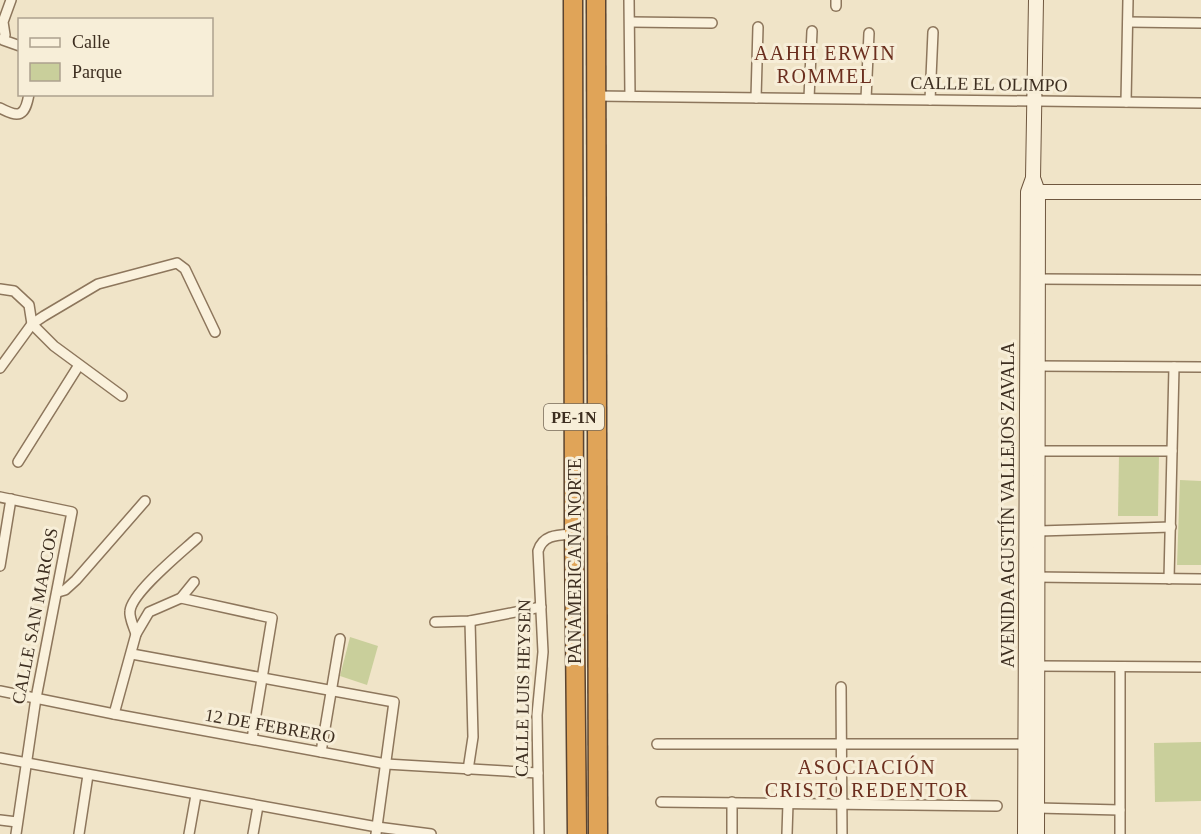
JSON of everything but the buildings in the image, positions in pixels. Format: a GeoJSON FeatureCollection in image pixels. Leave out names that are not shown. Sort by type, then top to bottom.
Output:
{"type":"FeatureCollection","features":[{"type":"Feature","properties":{"kind":"highway","name":"PANAMERICANA NORTE"},"geometry":{"type":"LineString","coordinates":[[573,0],[577,834]]}},
{"type":"Feature","properties":{"kind":"highway","name":"PANAMERICANA NORTE"},"geometry":{"type":"LineString","coordinates":[[596,0],[598,834]]}},
{"type":"Feature","properties":{"kind":"street"},"geometry":{"type":"LineString","coordinates":[[11,0],[3,22],[5,35],[1,40],[18,45]]}},
{"type":"Feature","properties":{"kind":"street"},"geometry":{"type":"LineString","coordinates":[[629,0],[630,96]]}},
{"type":"Feature","properties":{"kind":"street","name":"AVENIDA AGUSTÍN VALLEJOS ZAVALA"},"geometry":{"type":"LineString","coordinates":[[1025,834],[1025,744],[1032,577],[1036,0]]}},
{"type":"Feature","properties":{"kind":"street"},"geometry":{"type":"LineString","coordinates":[[1126,102],[1128,0]]}},
{"type":"Feature","properties":{"kind":"street"},"geometry":{"type":"LineString","coordinates":[[630,22],[712,23]]}},
{"type":"Feature","properties":{"kind":"street"},"geometry":{"type":"LineString","coordinates":[[1128,22],[1201,23]]}},
{"type":"Feature","properties":{"kind":"street"},"geometry":{"type":"LineString","coordinates":[[756,98],[758,27]]}},
{"type":"Feature","properties":{"kind":"street"},"geometry":{"type":"LineString","coordinates":[[810,98],[812,31]]}},
{"type":"Feature","properties":{"kind":"street"},"geometry":{"type":"LineString","coordinates":[[930,100],[933,32]]}},
{"type":"Feature","properties":{"kind":"street"},"geometry":{"type":"LineString","coordinates":[[866,99],[869,33]]}},
{"type":"Feature","properties":{"kind":"street"},"geometry":{"type":"LineString","coordinates":[[0,108],[14,115],[22,113],[25,111],[29,96]]}},
{"type":"Feature","properties":{"kind":"street","name":"CALLE EL OLIMPO"},"geometry":{"type":"LineString","coordinates":[[596,96],[1201,103]]}},
{"type":"Feature","properties":{"kind":"street"},"geometry":{"type":"LineString","coordinates":[[1033,192],[1201,192]]}},
{"type":"Feature","properties":{"kind":"street","name":"AVENIDA AGUSTÍN VALLEJOS ZAVALA"},"geometry":{"type":"LineString","coordinates":[[1033,192],[1039,279],[1032,365],[1039,451],[1039,531],[1032,577],[1038,666],[1037,834]]}},
{"type":"Feature","properties":{"kind":"street"},"geometry":{"type":"LineString","coordinates":[[0,368],[32,324],[98,284],[177,263],[185,268],[215,332]]}},
{"type":"Feature","properties":{"kind":"street"},"geometry":{"type":"LineString","coordinates":[[1039,279],[1201,280]]}},
{"type":"Feature","properties":{"kind":"street"},"geometry":{"type":"LineString","coordinates":[[0,289],[14,291],[29,305],[32,324],[54,346],[122,396]]}},
{"type":"Feature","properties":{"kind":"street"},"geometry":{"type":"LineString","coordinates":[[0,353],[10,354]]}},
{"type":"Feature","properties":{"kind":"street"},"geometry":{"type":"LineString","coordinates":[[18,462],[79,364]]}},
{"type":"Feature","properties":{"kind":"street"},"geometry":{"type":"LineString","coordinates":[[1032,365],[1201,367]]}},
{"type":"Feature","properties":{"kind":"street"},"geometry":{"type":"LineString","coordinates":[[1169,579],[1173,367]]}},
{"type":"Feature","properties":{"kind":"street"},"geometry":{"type":"LineString","coordinates":[[1039,451],[1172,451]]}},
{"type":"Feature","properties":{"kind":"street"},"geometry":{"type":"LineString","coordinates":[[0,497],[11,499],[0,566]]}},
{"type":"Feature","properties":{"kind":"street","name":"CALLE SAN MARCOS"},"geometry":{"type":"LineString","coordinates":[[11,499],[72,512],[36,698],[16,834]]}},
{"type":"Feature","properties":{"kind":"street"},"geometry":{"type":"LineString","coordinates":[[58,592],[65,590],[76,580],[146,501]]}},
{"type":"Feature","properties":{"kind":"street"},"geometry":{"type":"LineString","coordinates":[[1039,531],[1171,528]]}},
{"type":"Feature","properties":{"kind":"street","name":"CALLE LUIS HEYSEN"},"geometry":{"type":"LineString","coordinates":[[539,834],[537,715],[543,659],[538,551],[540,545],[550,537],[574,534]]}},
{"type":"Feature","properties":{"kind":"street"},"geometry":{"type":"LineString","coordinates":[[136,634],[130,611],[134,600],[197,538]]}},
{"type":"Feature","properties":{"kind":"street"},"geometry":{"type":"LineString","coordinates":[[1032,577],[1201,579]]}},
{"type":"Feature","properties":{"kind":"street"},"geometry":{"type":"LineString","coordinates":[[114,714],[136,634],[149,612],[181,598],[194,582]]}},
{"type":"Feature","properties":{"kind":"street"},"geometry":{"type":"LineString","coordinates":[[181,598],[272,618],[252,740]]}},
{"type":"Feature","properties":{"kind":"street"},"geometry":{"type":"LineString","coordinates":[[435,622],[470,621],[541,607]]}},
{"type":"Feature","properties":{"kind":"street"},"geometry":{"type":"LineString","coordinates":[[468,770],[473,737],[470,621]]}},
{"type":"Feature","properties":{"kind":"street"},"geometry":{"type":"LineString","coordinates":[[321,752],[340,639]]}},
{"type":"Feature","properties":{"kind":"street"},"geometry":{"type":"LineString","coordinates":[[132,654],[394,702],[377,831]]}},
{"type":"Feature","properties":{"kind":"street"},"geometry":{"type":"LineString","coordinates":[[1038,666],[1201,667]]}},
{"type":"Feature","properties":{"kind":"street"},"geometry":{"type":"LineString","coordinates":[[1120,667],[1120,834]]}},
{"type":"Feature","properties":{"kind":"street"},"geometry":{"type":"LineString","coordinates":[[841,687],[842,834]]}},
{"type":"Feature","properties":{"kind":"street","name":"12 DE FEBRERO"},"geometry":{"type":"LineString","coordinates":[[0,691],[386,764],[538,773]]}},
{"type":"Feature","properties":{"kind":"street"},"geometry":{"type":"LineString","coordinates":[[657,744],[841,746],[1025,744]]}},
{"type":"Feature","properties":{"kind":"street"},"geometry":{"type":"LineString","coordinates":[[0,758],[258,806],[377,831],[431,834]]}},
{"type":"Feature","properties":{"kind":"street"},"geometry":{"type":"LineString","coordinates":[[79,834],[88,775]]}},
{"type":"Feature","properties":{"kind":"street"},"geometry":{"type":"LineString","coordinates":[[189,834],[196,795]]}},
{"type":"Feature","properties":{"kind":"street"},"geometry":{"type":"LineString","coordinates":[[661,802],[997,806]]}},
{"type":"Feature","properties":{"kind":"street"},"geometry":{"type":"LineString","coordinates":[[732,802],[732,834]]}},
{"type":"Feature","properties":{"kind":"street"},"geometry":{"type":"LineString","coordinates":[[787,834],[788,803]]}},
{"type":"Feature","properties":{"kind":"street"},"geometry":{"type":"LineString","coordinates":[[254,834],[258,806]]}},
{"type":"Feature","properties":{"kind":"street"},"geometry":{"type":"LineString","coordinates":[[1038,808],[1120,810]]}},
{"type":"Feature","properties":{"kind":"street"},"geometry":{"type":"LineString","coordinates":[[0,820],[17,822]]}},
{"type":"Feature","properties":{"kind":"green space"},"geometry":{"type":"Polygon","coordinates":[[[1119,455],[1159,455],[1158,516],[1118,516],[1119,455]]]}},
{"type":"Feature","properties":{"kind":"green space"},"geometry":{"type":"Polygon","coordinates":[[[1180,480],[1201,481],[1201,565],[1177,565],[1180,480]]]}},
{"type":"Feature","properties":{"kind":"green space"},"geometry":{"type":"Polygon","coordinates":[[[350,637],[378,646],[367,685],[340,676],[350,637]]]}},
{"type":"Feature","properties":{"kind":"green space"},"geometry":{"type":"Polygon","coordinates":[[[1201,742],[1201,801],[1155,802],[1154,743],[1201,742]]]}},
{"type":"Feature","properties":{"kind":"district","name":"AAHH ERWIN ROMMEL"},"geometry":{"type":"Point","coordinates":[825,64]}},
{"type":"Feature","properties":{"kind":"district","name":"ASOCIACIÓN CRISTO REDENTOR"},"geometry":{"type":"Point","coordinates":[867,778]}}]}
